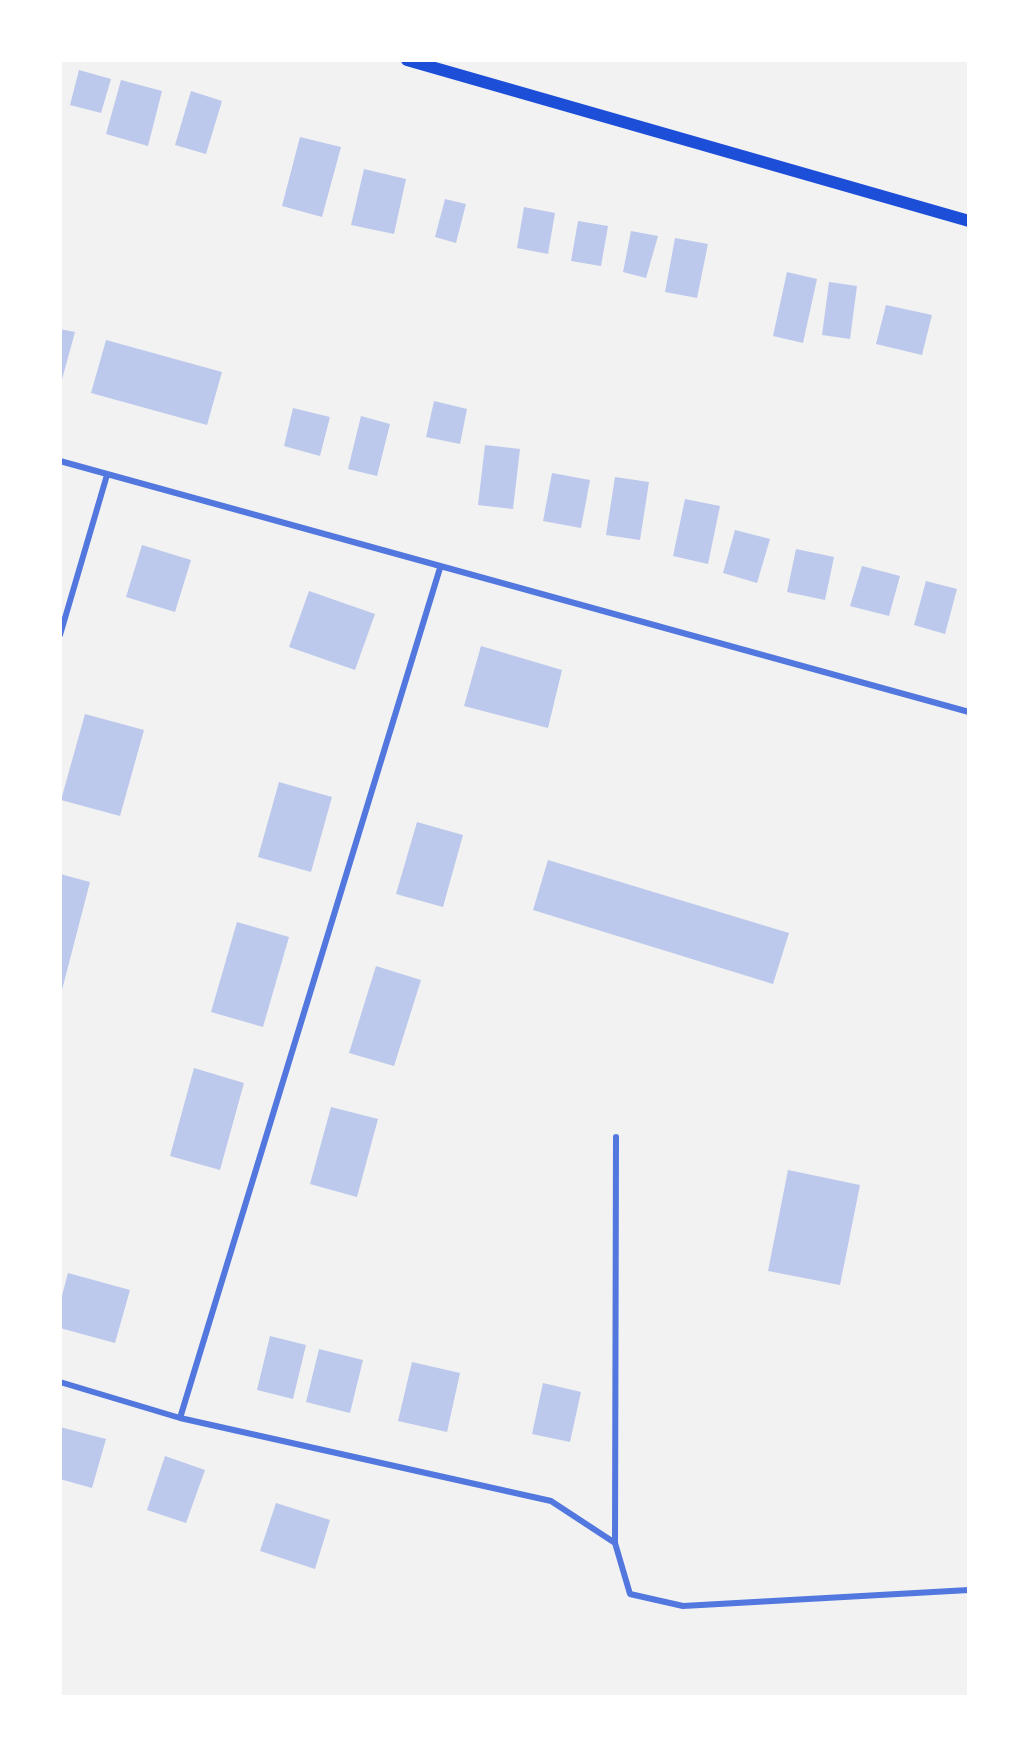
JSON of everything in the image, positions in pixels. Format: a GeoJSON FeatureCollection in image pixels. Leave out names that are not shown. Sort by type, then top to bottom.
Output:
{"type":"FeatureCollection","features":[{"type":"Feature","properties":{"kind":"main road"},"geometry":{"type":"LineString","coordinates":[[407,60],[969,221]]}},
{"type":"Feature","properties":{"kind":"street"},"geometry":{"type":"LineString","coordinates":[[60,461],[440,568],[969,712]]}},
{"type":"Feature","properties":{"kind":"street"},"geometry":{"type":"LineString","coordinates":[[60,635],[107,475]]}},
{"type":"Feature","properties":{"kind":"street"},"geometry":{"type":"LineString","coordinates":[[180,1418],[440,568]]}},
{"type":"Feature","properties":{"kind":"street"},"geometry":{"type":"LineString","coordinates":[[616,1137],[615,1543],[630,1594],[683,1606],[969,1590]]}},
{"type":"Feature","properties":{"kind":"street"},"geometry":{"type":"LineString","coordinates":[[60,1382],[180,1418],[551,1501],[615,1543]]}},
{"type":"Feature","properties":{"kind":"building"},"geometry":{"type":"Polygon","coordinates":[[[79,70],[111,79],[101,113],[70,105],[79,70]]]}},
{"type":"Feature","properties":{"kind":"building"},"geometry":{"type":"Polygon","coordinates":[[[121,80],[162,91],[148,146],[106,134],[121,80]]]}},
{"type":"Feature","properties":{"kind":"building"},"geometry":{"type":"Polygon","coordinates":[[[191,91],[222,101],[206,154],[175,145],[191,91]]]}},
{"type":"Feature","properties":{"kind":"building"},"geometry":{"type":"Polygon","coordinates":[[[300,137],[341,147],[322,217],[282,206],[300,137]]]}},
{"type":"Feature","properties":{"kind":"building"},"geometry":{"type":"Polygon","coordinates":[[[364,169],[406,179],[394,234],[351,225],[364,169]]]}},
{"type":"Feature","properties":{"kind":"building"},"geometry":{"type":"Polygon","coordinates":[[[445,199],[466,204],[456,243],[435,237],[445,199]]]}},
{"type":"Feature","properties":{"kind":"building"},"geometry":{"type":"Polygon","coordinates":[[[524,207],[555,213],[548,254],[517,248],[524,207]]]}},
{"type":"Feature","properties":{"kind":"building"},"geometry":{"type":"Polygon","coordinates":[[[578,221],[608,226],[601,266],[571,261],[578,221]]]}},
{"type":"Feature","properties":{"kind":"building"},"geometry":{"type":"Polygon","coordinates":[[[631,231],[658,236],[646,278],[623,272],[631,231]]]}},
{"type":"Feature","properties":{"kind":"building"},"geometry":{"type":"Polygon","coordinates":[[[675,238],[708,244],[697,298],[665,292],[675,238]]]}},
{"type":"Feature","properties":{"kind":"building"},"geometry":{"type":"Polygon","coordinates":[[[787,272],[817,279],[803,343],[773,336],[787,272]]]}},
{"type":"Feature","properties":{"kind":"building"},"geometry":{"type":"Polygon","coordinates":[[[829,282],[857,286],[850,339],[822,335],[829,282]]]}},
{"type":"Feature","properties":{"kind":"building"},"geometry":{"type":"Polygon","coordinates":[[[886,305],[932,315],[922,355],[876,344],[886,305]]]}},
{"type":"Feature","properties":{"kind":"building"},"geometry":{"type":"Polygon","coordinates":[[[60,329],[75,332],[61,383],[60,383],[60,329]]]}},
{"type":"Feature","properties":{"kind":"building"},"geometry":{"type":"Polygon","coordinates":[[[106,340],[222,372],[207,425],[91,393],[106,340]]]}},
{"type":"Feature","properties":{"kind":"building"},"geometry":{"type":"Polygon","coordinates":[[[434,401],[467,409],[460,444],[426,437],[434,401]]]}},
{"type":"Feature","properties":{"kind":"building"},"geometry":{"type":"Polygon","coordinates":[[[293,408],[330,417],[320,456],[284,446],[293,408]]]}},
{"type":"Feature","properties":{"kind":"building"},"geometry":{"type":"Polygon","coordinates":[[[361,416],[390,424],[377,476],[348,469],[361,416]]]}},
{"type":"Feature","properties":{"kind":"building"},"geometry":{"type":"Polygon","coordinates":[[[485,445],[520,449],[513,509],[478,505],[485,445]]]}},
{"type":"Feature","properties":{"kind":"building"},"geometry":{"type":"Polygon","coordinates":[[[552,473],[590,480],[581,528],[543,521],[552,473]]]}},
{"type":"Feature","properties":{"kind":"building"},"geometry":{"type":"Polygon","coordinates":[[[615,477],[649,482],[640,540],[606,535],[615,477]]]}},
{"type":"Feature","properties":{"kind":"building"},"geometry":{"type":"Polygon","coordinates":[[[685,499],[720,506],[708,564],[673,556],[685,499]]]}},
{"type":"Feature","properties":{"kind":"building"},"geometry":{"type":"Polygon","coordinates":[[[735,530],[770,539],[757,583],[723,573],[735,530]]]}},
{"type":"Feature","properties":{"kind":"building"},"geometry":{"type":"Polygon","coordinates":[[[142,545],[191,560],[175,612],[126,597],[142,545]]]}},
{"type":"Feature","properties":{"kind":"building"},"geometry":{"type":"Polygon","coordinates":[[[796,549],[834,557],[825,600],[787,592],[796,549]]]}},
{"type":"Feature","properties":{"kind":"building"},"geometry":{"type":"Polygon","coordinates":[[[862,566],[900,576],[889,616],[850,606],[862,566]]]}},
{"type":"Feature","properties":{"kind":"building"},"geometry":{"type":"Polygon","coordinates":[[[926,581],[957,589],[945,634],[914,625],[926,581]]]}},
{"type":"Feature","properties":{"kind":"building"},"geometry":{"type":"Polygon","coordinates":[[[309,591],[375,614],[355,670],[289,647],[309,591]]]}},
{"type":"Feature","properties":{"kind":"building"},"geometry":{"type":"Polygon","coordinates":[[[481,646],[562,670],[548,728],[464,706],[481,646]]]}},
{"type":"Feature","properties":{"kind":"building"},"geometry":{"type":"Polygon","coordinates":[[[85,714],[144,730],[120,816],[61,800],[85,714]]]}},
{"type":"Feature","properties":{"kind":"building"},"geometry":{"type":"Polygon","coordinates":[[[279,782],[332,797],[311,872],[258,857],[279,782]]]}},
{"type":"Feature","properties":{"kind":"building"},"geometry":{"type":"Polygon","coordinates":[[[417,822],[463,835],[443,907],[396,894],[417,822]]]}},
{"type":"Feature","properties":{"kind":"building"},"geometry":{"type":"Polygon","coordinates":[[[548,860],[789,933],[773,984],[533,910],[548,860]]]}},
{"type":"Feature","properties":{"kind":"building"},"geometry":{"type":"Polygon","coordinates":[[[60,874],[90,882],[62,990],[60,990],[60,874]]]}},
{"type":"Feature","properties":{"kind":"building"},"geometry":{"type":"Polygon","coordinates":[[[237,922],[289,937],[263,1027],[211,1012],[237,922]]]}},
{"type":"Feature","properties":{"kind":"building"},"geometry":{"type":"Polygon","coordinates":[[[376,966],[421,980],[394,1066],[349,1053],[376,966]]]}},
{"type":"Feature","properties":{"kind":"building"},"geometry":{"type":"Polygon","coordinates":[[[194,1068],[244,1083],[220,1170],[170,1156],[194,1068]]]}},
{"type":"Feature","properties":{"kind":"building"},"geometry":{"type":"Polygon","coordinates":[[[331,1107],[378,1119],[357,1197],[310,1184],[331,1107]]]}},
{"type":"Feature","properties":{"kind":"building"},"geometry":{"type":"Polygon","coordinates":[[[788,1170],[860,1185],[840,1285],[768,1271],[788,1170]]]}},
{"type":"Feature","properties":{"kind":"building"},"geometry":{"type":"Polygon","coordinates":[[[68,1273],[130,1290],[115,1343],[60,1328],[60,1303],[68,1273]]]}},
{"type":"Feature","properties":{"kind":"building"},"geometry":{"type":"Polygon","coordinates":[[[270,1336],[306,1345],[293,1399],[257,1390],[270,1336]]]}},
{"type":"Feature","properties":{"kind":"building"},"geometry":{"type":"Polygon","coordinates":[[[319,1349],[363,1360],[350,1413],[306,1402],[319,1349]]]}},
{"type":"Feature","properties":{"kind":"building"},"geometry":{"type":"Polygon","coordinates":[[[412,1362],[460,1373],[447,1432],[398,1421],[412,1362]]]}},
{"type":"Feature","properties":{"kind":"building"},"geometry":{"type":"Polygon","coordinates":[[[543,1383],[581,1392],[570,1442],[532,1434],[543,1383]]]}},
{"type":"Feature","properties":{"kind":"building"},"geometry":{"type":"Polygon","coordinates":[[[60,1427],[106,1439],[92,1488],[60,1479],[60,1427]]]}},
{"type":"Feature","properties":{"kind":"building"},"geometry":{"type":"Polygon","coordinates":[[[165,1456],[205,1470],[186,1523],[147,1510],[165,1456]]]}},
{"type":"Feature","properties":{"kind":"building"},"geometry":{"type":"Polygon","coordinates":[[[276,1503],[330,1520],[315,1569],[260,1551],[276,1503]]]}}]}
